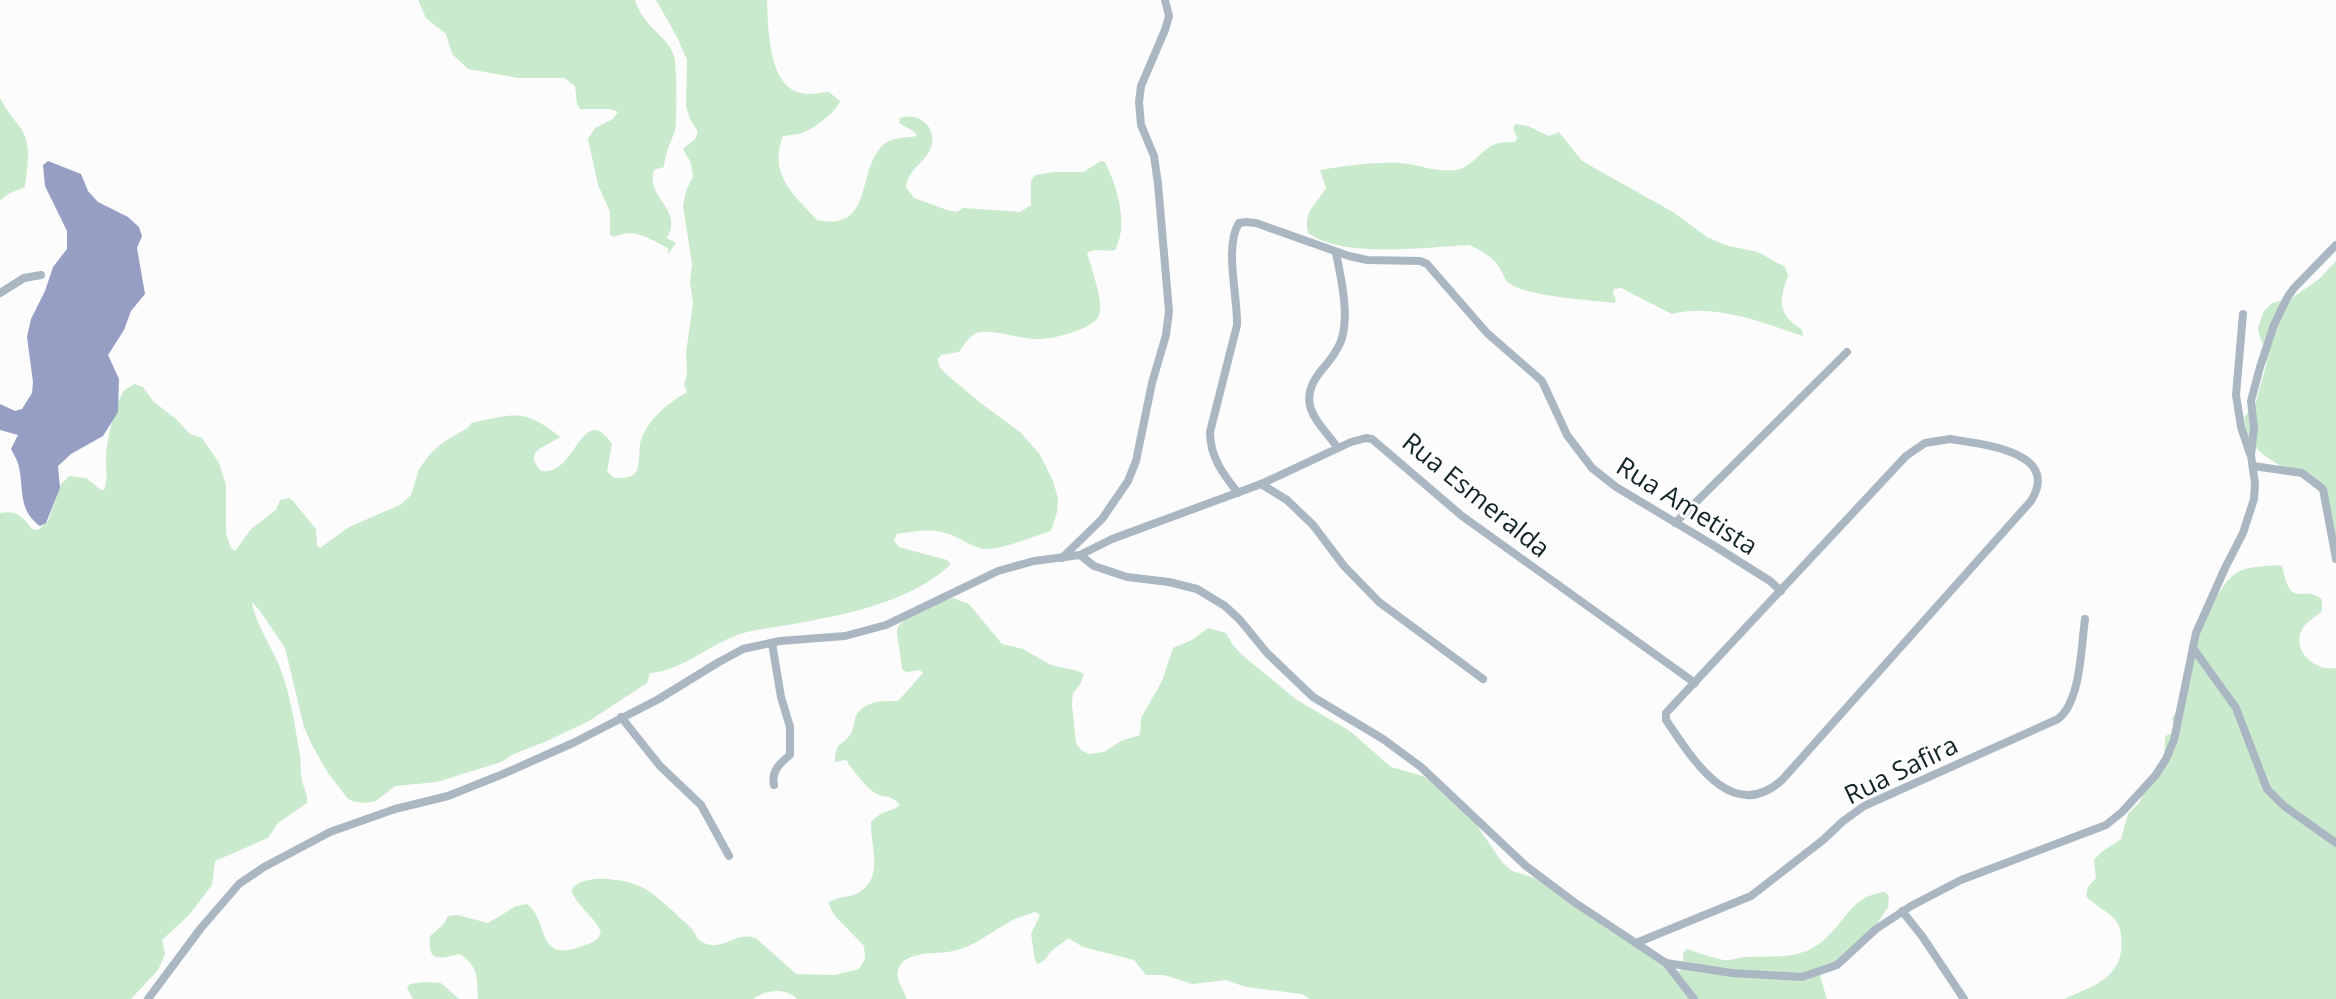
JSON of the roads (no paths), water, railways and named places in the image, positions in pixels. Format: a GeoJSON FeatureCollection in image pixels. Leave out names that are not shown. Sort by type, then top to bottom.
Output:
{"type":"FeatureCollection","features":[{"type":"Feature","properties":{"kind":"street"},"geometry":{"type":"LineString","coordinates":[[1062,559],[1102,519],[1128,481],[1136,461],[1152,383],[1166,335],[1169,311],[1158,184],[1154,156],[1141,125],[1139,102],[1141,86],[1169,16],[1165,0]]}},
{"type":"Feature","properties":{"kind":"street","name":"Rua Ametista"},"geometry":{"type":"LineString","coordinates":[[1238,493],[1223,474],[1210,445],[1212,421],[1237,325],[1233,254],[1236,227],[1246,222],[1336,253],[1367,260],[1420,261],[1429,266],[1487,333],[1542,381],[1567,435],[1592,468],[1616,487],[1724,552],[1781,591]]}},
{"type":"Feature","properties":{"kind":"street"},"geometry":{"type":"LineString","coordinates":[[2251,455],[2254,428],[2252,393],[2274,325],[2294,288],[2336,245]]}},
{"type":"Feature","properties":{"kind":"street"},"geometry":{"type":"LineString","coordinates":[[1336,253],[1343,286],[1344,326],[1341,342],[1312,383],[1307,397],[1310,411],[1338,448]]}},
{"type":"Feature","properties":{"kind":"street"},"geometry":{"type":"LineString","coordinates":[[0,293],[24,278],[41,275]]}},
{"type":"Feature","properties":{"kind":"street"},"geometry":{"type":"LineString","coordinates":[[1666,963],[1732,973],[1802,977],[1837,965],[1876,929],[1902,911],[1961,880],[2106,825],[2155,776],[2174,740],[2196,633],[2252,511],[2253,466],[2241,427],[2236,395],[2243,314]]}},
{"type":"Feature","properties":{"kind":"street"},"geometry":{"type":"LineString","coordinates":[[1675,523],[1847,352]]}},
{"type":"Feature","properties":{"kind":"street","name":"Rua Esmeralda"},"geometry":{"type":"LineString","coordinates":[[148,999],[201,928],[239,884],[330,832],[395,809],[448,796],[573,743],[657,700],[743,649],[845,636],[886,625],[998,571],[1034,561],[1080,555],[1112,539],[1261,484],[1366,438],[1378,442],[1462,516],[1695,683]]}},
{"type":"Feature","properties":{"kind":"street"},"geometry":{"type":"LineString","coordinates":[[1950,439],[2002,447],[2027,460],[2035,471],[2037,489],[2031,501],[1782,780],[1771,789],[1751,795],[1735,793],[1712,780],[1698,766],[1665,718],[1668,711],[1781,591],[1906,456],[1925,443],[1950,439]]}},
{"type":"Feature","properties":{"kind":"street"},"geometry":{"type":"LineString","coordinates":[[2253,466],[2302,473],[2323,489],[2336,559]]}},
{"type":"Feature","properties":{"kind":"street"},"geometry":{"type":"LineString","coordinates":[[1261,484],[1287,500],[1313,525],[1344,566],[1379,602],[1483,679]]}},
{"type":"Feature","properties":{"kind":"street"},"geometry":{"type":"LineString","coordinates":[[1080,555],[1094,566],[1127,577],[1197,589],[1225,606],[1267,653],[1313,697],[1383,739],[1421,767],[1526,866],[1666,963],[1694,999]]}},
{"type":"Feature","properties":{"kind":"street","name":"Rua Safira"},"geometry":{"type":"LineString","coordinates":[[1636,943],[1745,900],[1864,806],[2063,716],[2073,697],[2085,619]]}},
{"type":"Feature","properties":{"kind":"street"},"geometry":{"type":"LineString","coordinates":[[772,643],[781,697],[790,727],[790,755],[778,766],[773,777],[774,785]]}},
{"type":"Feature","properties":{"kind":"street"},"geometry":{"type":"LineString","coordinates":[[2193,648],[2236,708],[2267,789],[2284,806],[2336,843]]}},
{"type":"Feature","properties":{"kind":"street"},"geometry":{"type":"LineString","coordinates":[[621,717],[660,766],[701,805],[729,856]]}},
{"type":"Feature","properties":{"kind":"street"},"geometry":{"type":"LineString","coordinates":[[1902,911],[1964,999]]}},
{"type":"Feature","properties":{"kind":"water"},"geometry":{"type":"Polygon","coordinates":[[[48,161],[81,174],[88,191],[98,202],[128,217],[139,227],[142,236],[137,248],[145,294],[131,311],[124,330],[108,355],[119,379],[118,412],[103,436],[71,454],[58,466],[60,488],[46,523],[40,526],[25,507],[18,465],[11,449],[18,435],[0,430],[0,404],[15,411],[22,409],[32,393],[27,337],[31,319],[53,267],[67,249],[67,231],[45,186],[43,165],[48,161]]]}}]}
